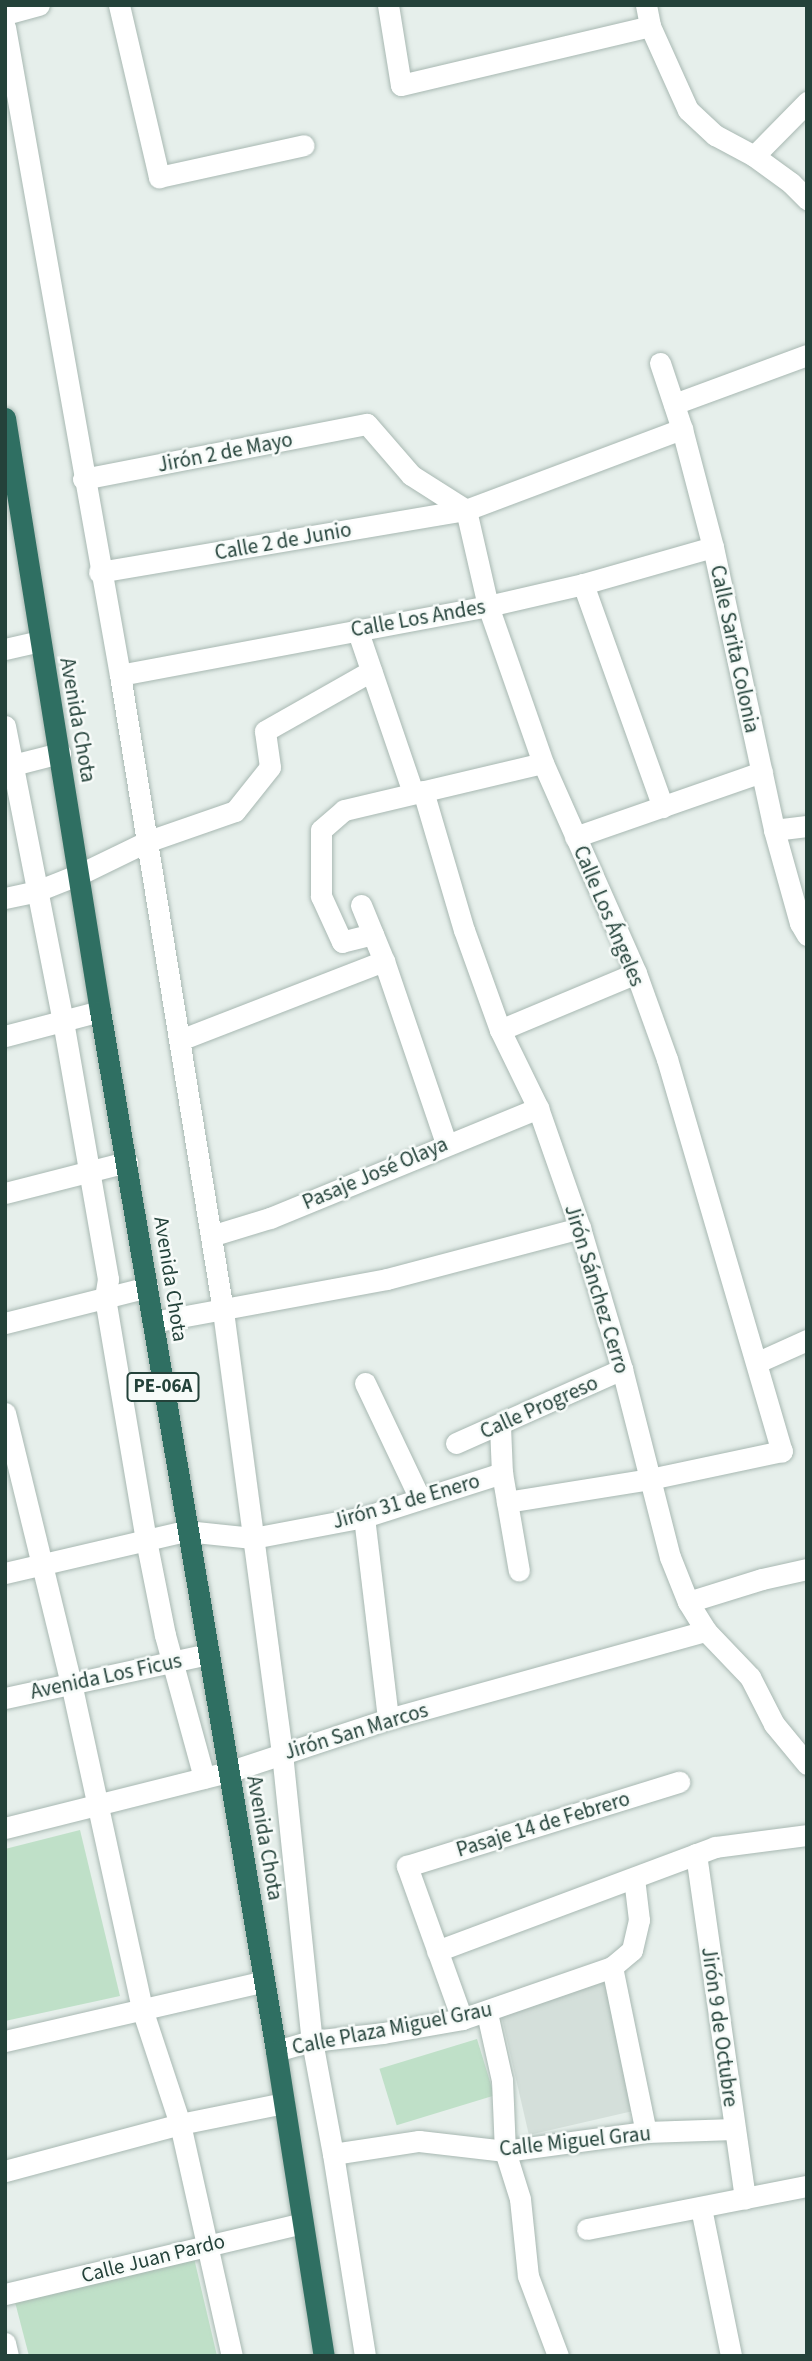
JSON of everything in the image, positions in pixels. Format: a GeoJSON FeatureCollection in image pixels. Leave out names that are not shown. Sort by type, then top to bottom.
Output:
{"type":"FeatureCollection","features":[{"type":"Feature","properties":{"kind":"highway","name":"Avenida Chota"},"geometry":{"type":"LineString","coordinates":[[5,418],[13,515],[60,753],[100,1011],[276,2051],[324,2356]]}},
{"type":"Feature","properties":{"kind":"street"},"geometry":{"type":"LineString","coordinates":[[5,14],[39,5]]}},
{"type":"Feature","properties":{"kind":"street"},"geometry":{"type":"LineString","coordinates":[[119,5],[159,177],[304,145]]}},
{"type":"Feature","properties":{"kind":"street"},"geometry":{"type":"LineString","coordinates":[[388,5],[401,85],[650,26]]}},
{"type":"Feature","properties":{"kind":"street"},"geometry":{"type":"LineString","coordinates":[[646,5],[650,26],[688,110],[715,135],[754,156],[791,183],[807,199]]}},
{"type":"Feature","properties":{"kind":"street"},"geometry":{"type":"LineString","coordinates":[[5,27],[99,572],[120,675],[223,1311],[282,1753],[312,2041],[365,2356]]}},
{"type":"Feature","properties":{"kind":"street"},"geometry":{"type":"LineString","coordinates":[[754,156],[807,102]]}},
{"type":"Feature","properties":{"kind":"street"},"geometry":{"type":"LineString","coordinates":[[674,404],[807,355]]}},
{"type":"Feature","properties":{"kind":"street","name":"Calle Sarita Colonia"},"geometry":{"type":"LineString","coordinates":[[660,363],[682,429],[713,547],[774,830],[800,923],[807,935]]}},
{"type":"Feature","properties":{"kind":"street","name":"Jirón 2 de Mayo"},"geometry":{"type":"LineString","coordinates":[[83,480],[368,424],[411,475],[466,510]]}},
{"type":"Feature","properties":{"kind":"street","name":"Calle 2 de Junio"},"geometry":{"type":"LineString","coordinates":[[99,572],[466,510],[682,429]]}},
{"type":"Feature","properties":{"kind":"street","name":"Calle Los Ángeles"},"geometry":{"type":"LineString","coordinates":[[466,510],[488,606],[543,763],[636,973],[667,1059],[782,1451],[650,1479]]}},
{"type":"Feature","properties":{"kind":"street","name":"Calle Los Andes"},"geometry":{"type":"LineString","coordinates":[[120,675],[488,606],[583,584],[713,547]]}},
{"type":"Feature","properties":{"kind":"street"},"geometry":{"type":"LineString","coordinates":[[583,584],[663,807]]}},
{"type":"Feature","properties":{"kind":"street","name":"Jirón Sánchez Cerro"},"geometry":{"type":"LineString","coordinates":[[357,629],[418,792],[500,1030],[538,1108],[580,1228],[622,1369],[670,1557],[688,1602],[706,1631],[750,1677],[775,1724],[807,1764]]}},
{"type":"Feature","properties":{"kind":"street"},"geometry":{"type":"LineString","coordinates":[[5,649],[40,642]]}},
{"type":"Feature","properties":{"kind":"street"},"geometry":{"type":"LineString","coordinates":[[5,898],[37,891],[80,874],[146,842],[235,811],[270,767],[265,731],[371,671]]}},
{"type":"Feature","properties":{"kind":"street"},"geometry":{"type":"LineString","coordinates":[[5,726],[9,766],[63,1021],[108,1279],[105,1298],[146,1540],[173,1662],[204,1778]]}},
{"type":"Feature","properties":{"kind":"street"},"geometry":{"type":"LineString","coordinates":[[9,766],[60,753]]}},
{"type":"Feature","properties":{"kind":"street"},"geometry":{"type":"LineString","coordinates":[[373,934],[342,942],[321,896],[321,830],[344,810],[543,763]]}},
{"type":"Feature","properties":{"kind":"street"},"geometry":{"type":"LineString","coordinates":[[575,837],[762,772]]}},
{"type":"Feature","properties":{"kind":"street"},"geometry":{"type":"LineString","coordinates":[[774,830],[807,826]]}},
{"type":"Feature","properties":{"kind":"street"},"geometry":{"type":"LineString","coordinates":[[361,905],[384,961],[446,1143]]}},
{"type":"Feature","properties":{"kind":"street"},"geometry":{"type":"LineString","coordinates":[[180,1040],[384,961]]}},
{"type":"Feature","properties":{"kind":"street"},"geometry":{"type":"LineString","coordinates":[[500,1030],[636,973]]}},
{"type":"Feature","properties":{"kind":"street"},"geometry":{"type":"LineString","coordinates":[[5,1036],[100,1011]]}},
{"type":"Feature","properties":{"kind":"street","name":"Pasaje José Olaya"},"geometry":{"type":"LineString","coordinates":[[211,1236],[270,1218],[446,1143],[538,1108]]}},
{"type":"Feature","properties":{"kind":"street"},"geometry":{"type":"LineString","coordinates":[[5,1193],[127,1162]]}},
{"type":"Feature","properties":{"kind":"street"},"geometry":{"type":"LineString","coordinates":[[153,1322],[387,1279],[580,1228]]}},
{"type":"Feature","properties":{"kind":"street"},"geometry":{"type":"LineString","coordinates":[[5,1323],[148,1287]]}},
{"type":"Feature","properties":{"kind":"street"},"geometry":{"type":"LineString","coordinates":[[758,1363],[807,1340]]}},
{"type":"Feature","properties":{"kind":"street","name":"Calle Progreso"},"geometry":{"type":"LineString","coordinates":[[456,1443],[500,1426],[622,1369]]}},
{"type":"Feature","properties":{"kind":"street"},"geometry":{"type":"LineString","coordinates":[[365,1383],[420,1499]]}},
{"type":"Feature","properties":{"kind":"street"},"geometry":{"type":"LineString","coordinates":[[5,1413],[71,1683],[142,2009],[180,2124],[232,2356]]}},
{"type":"Feature","properties":{"kind":"street"},"geometry":{"type":"LineString","coordinates":[[500,1426],[502,1473],[519,1571]]}},
{"type":"Feature","properties":{"kind":"street","name":"Jirón 31 de Enero"},"geometry":{"type":"LineString","coordinates":[[5,1573],[186,1531],[253,1538],[364,1517],[502,1473]]}},
{"type":"Feature","properties":{"kind":"street"},"geometry":{"type":"LineString","coordinates":[[507,1502],[650,1479]]}},
{"type":"Feature","properties":{"kind":"street"},"geometry":{"type":"LineString","coordinates":[[364,1517],[388,1719]]}},
{"type":"Feature","properties":{"kind":"street"},"geometry":{"type":"LineString","coordinates":[[688,1602],[762,1578],[807,1569]]}},
{"type":"Feature","properties":{"kind":"street","name":"Jirón San Marcos"},"geometry":{"type":"LineString","coordinates":[[5,1828],[228,1772],[388,1719],[706,1631]]}},
{"type":"Feature","properties":{"kind":"street","name":"Avenida Los Ficus"},"geometry":{"type":"LineString","coordinates":[[5,1698],[208,1654]]}},
{"type":"Feature","properties":{"kind":"street","name":"Pasaje 14 de Febrero"},"geometry":{"type":"LineString","coordinates":[[437,1951],[407,1866],[679,1782]]}},
{"type":"Feature","properties":{"kind":"street"},"geometry":{"type":"LineString","coordinates":[[462,2019],[437,1951],[715,1847],[807,1835]]}},
{"type":"Feature","properties":{"kind":"street","name":"Jirón 9 de Octubre"},"geometry":{"type":"LineString","coordinates":[[696,1854],[745,2199]]}},
{"type":"Feature","properties":{"kind":"street","name":"Calle Plaza Miguel Grau"},"geometry":{"type":"LineString","coordinates":[[276,2051],[312,2041],[383,2034],[487,2013],[612,1967],[632,1950],[639,1920],[634,1878]]}},
{"type":"Feature","properties":{"kind":"street"},"geometry":{"type":"LineString","coordinates":[[612,1967],[646,2132]]}},
{"type":"Feature","properties":{"kind":"street"},"geometry":{"type":"LineString","coordinates":[[5,2040],[264,1981]]}},
{"type":"Feature","properties":{"kind":"street"},"geometry":{"type":"LineString","coordinates":[[487,2013],[502,2080],[505,2151],[520,2199],[528,2276],[558,2356]]}},
{"type":"Feature","properties":{"kind":"street"},"geometry":{"type":"LineString","coordinates":[[5,2171],[180,2124],[284,2103]]}},
{"type":"Feature","properties":{"kind":"street","name":"Calle Miguel Grau"},"geometry":{"type":"LineString","coordinates":[[333,2154],[419,2141],[505,2151],[646,2132],[734,2129]]}},
{"type":"Feature","properties":{"kind":"street"},"geometry":{"type":"LineString","coordinates":[[587,2229],[807,2186]]}},
{"type":"Feature","properties":{"kind":"street"},"geometry":{"type":"LineString","coordinates":[[701,2208],[732,2356]]}},
{"type":"Feature","properties":{"kind":"street","name":"Calle Juan Pardo"},"geometry":{"type":"LineString","coordinates":[[5,2294],[302,2223]]}},
{"type":"Feature","properties":{"kind":"street"},"geometry":{"type":"LineString","coordinates":[[5,2343],[8,2356]]}},
{"type":"Feature","properties":{"kind":"shaded area"},"geometry":{"type":"Polygon","coordinates":[[[605,1980],[635,2111],[529,2135],[499,2005],[605,1980]]]}},
{"type":"Feature","properties":{"kind":"green space"},"geometry":{"type":"Polygon","coordinates":[[[80,1830],[120,1996],[5,2021],[5,1849],[80,1830]]]}},
{"type":"Feature","properties":{"kind":"green space"},"geometry":{"type":"Polygon","coordinates":[[[477,2039],[494,2095],[397,2125],[379,2069],[477,2039]]]}},
{"type":"Feature","properties":{"kind":"green space"},"geometry":{"type":"Polygon","coordinates":[[[194,2258],[217,2356],[29,2356],[15,2302],[194,2258]]]}}]}
